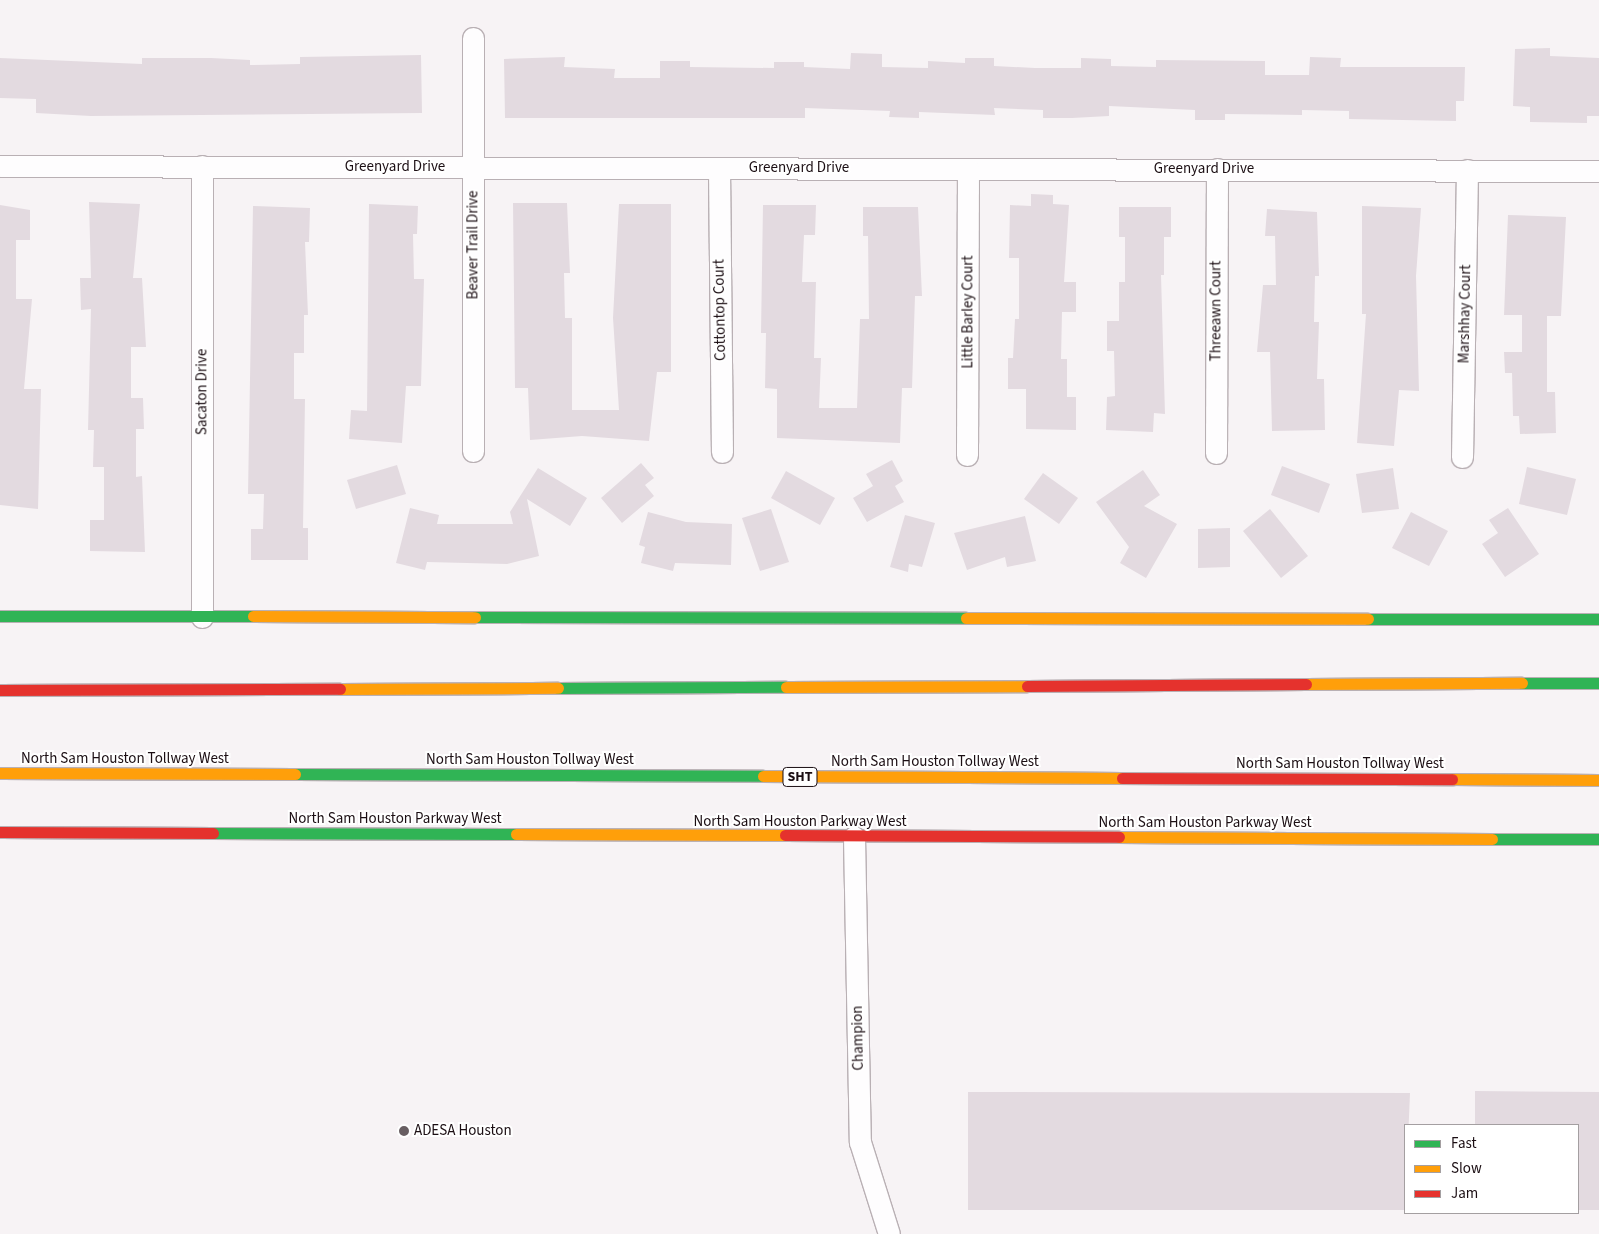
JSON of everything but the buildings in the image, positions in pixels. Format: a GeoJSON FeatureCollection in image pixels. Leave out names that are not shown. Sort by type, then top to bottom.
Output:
{"type":"FeatureCollection","features":[{"type":"Feature","properties":{"kind":"main road"},"geometry":{"type":"LineString","coordinates":[[0,616],[1599,619]]}},
{"type":"Feature","properties":{"kind":"main road"},"geometry":{"type":"LineString","coordinates":[[0,690],[1599,683]]}},
{"type":"Feature","properties":{"kind":"main road","name":"North Sam Houston Tollway West"},"geometry":{"type":"LineString","coordinates":[[0,773],[1599,780]]}},
{"type":"Feature","properties":{"kind":"main road","name":"North Sam Houston Parkway West"},"geometry":{"type":"LineString","coordinates":[[0,832],[1599,839]]}},
{"type":"Feature","properties":{"kind":"street","name":"Beaver Trail Drive"},"geometry":{"type":"LineString","coordinates":[[473,38],[473,451]]}},
{"type":"Feature","properties":{"kind":"street","name":"Greenyard Drive"},"geometry":{"type":"LineString","coordinates":[[0,166],[1599,171]]}},
{"type":"Feature","properties":{"kind":"street","name":"Sacaton Drive"},"geometry":{"type":"LineString","coordinates":[[202,166],[202,617]]}},
{"type":"Feature","properties":{"kind":"street","name":"Cottontop Court"},"geometry":{"type":"LineString","coordinates":[[719,168],[722,452]]}},
{"type":"Feature","properties":{"kind":"street","name":"Little Barley Court"},"geometry":{"type":"LineString","coordinates":[[967,455],[968,169]]}},
{"type":"Feature","properties":{"kind":"street","name":"Threeawn Court"},"geometry":{"type":"LineString","coordinates":[[1216,454],[1217,169]]}},
{"type":"Feature","properties":{"kind":"street","name":"Marshhay Court"},"geometry":{"type":"LineString","coordinates":[[1462,457],[1468,170]]}},
{"type":"Feature","properties":{"kind":"street","name":"Champion"},"geometry":{"type":"LineString","coordinates":[[854,837],[860,1142],[889,1234]]}},
{"type":"Feature","properties":{"kind":"traffic: fast"},"geometry":{"type":"LineString","coordinates":[[0,616],[253,616]]}},
{"type":"Feature","properties":{"kind":"traffic: fast"},"geometry":{"type":"LineString","coordinates":[[475,617],[966,618]]}},
{"type":"Feature","properties":{"kind":"traffic: fast"},"geometry":{"type":"LineString","coordinates":[[1368,619],[1599,619]]}},
{"type":"Feature","properties":{"kind":"traffic: fast"},"geometry":{"type":"LineString","coordinates":[[1522,683],[1599,683]]}},
{"type":"Feature","properties":{"kind":"traffic: fast"},"geometry":{"type":"LineString","coordinates":[[558,688],[786,687]]}},
{"type":"Feature","properties":{"kind":"traffic: fast"},"geometry":{"type":"LineString","coordinates":[[295,774],[763,776]]}},
{"type":"Feature","properties":{"kind":"traffic: fast"},"geometry":{"type":"LineString","coordinates":[[213,833],[516,834]]}},
{"type":"Feature","properties":{"kind":"traffic: fast"},"geometry":{"type":"LineString","coordinates":[[1492,839],[1599,839]]}},
{"type":"Feature","properties":{"kind":"traffic: slow"},"geometry":{"type":"LineString","coordinates":[[253,616],[475,617]]}},
{"type":"Feature","properties":{"kind":"traffic: slow"},"geometry":{"type":"LineString","coordinates":[[966,618],[1368,619]]}},
{"type":"Feature","properties":{"kind":"traffic: slow"},"geometry":{"type":"LineString","coordinates":[[1306,684],[1522,683]]}},
{"type":"Feature","properties":{"kind":"traffic: slow"},"geometry":{"type":"LineString","coordinates":[[786,687],[1027,686]]}},
{"type":"Feature","properties":{"kind":"traffic: slow"},"geometry":{"type":"LineString","coordinates":[[340,689],[558,688]]}},
{"type":"Feature","properties":{"kind":"traffic: slow"},"geometry":{"type":"LineString","coordinates":[[0,773],[295,774]]}},
{"type":"Feature","properties":{"kind":"traffic: slow"},"geometry":{"type":"LineString","coordinates":[[763,776],[1122,778]]}},
{"type":"Feature","properties":{"kind":"traffic: slow"},"geometry":{"type":"LineString","coordinates":[[1452,779],[1599,780]]}},
{"type":"Feature","properties":{"kind":"traffic: slow"},"geometry":{"type":"LineString","coordinates":[[516,834],[785,835]]}},
{"type":"Feature","properties":{"kind":"traffic: slow"},"geometry":{"type":"LineString","coordinates":[[1119,837],[1492,839]]}},
{"type":"Feature","properties":{"kind":"traffic: jam"},"geometry":{"type":"LineString","coordinates":[[1027,686],[1306,684]]}},
{"type":"Feature","properties":{"kind":"traffic: jam"},"geometry":{"type":"LineString","coordinates":[[0,690],[340,689]]}},
{"type":"Feature","properties":{"kind":"traffic: jam"},"geometry":{"type":"LineString","coordinates":[[1122,778],[1452,779]]}},
{"type":"Feature","properties":{"kind":"traffic: jam"},"geometry":{"type":"LineString","coordinates":[[0,832],[213,833]]}},
{"type":"Feature","properties":{"kind":"traffic: jam"},"geometry":{"type":"LineString","coordinates":[[785,835],[1119,837]]}},
{"type":"Feature","properties":{"kind":"place","name":"ADESA Houston"},"geometry":{"type":"Point","coordinates":[404,1131]}}]}
